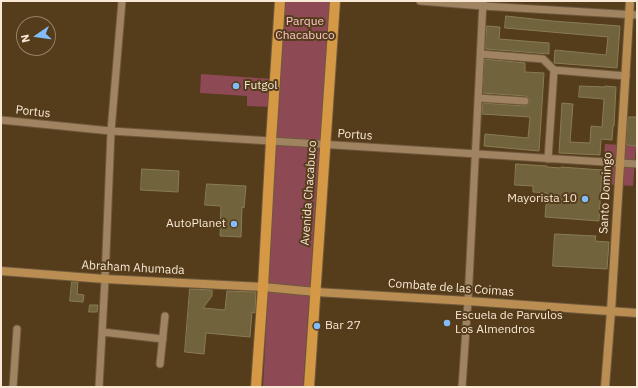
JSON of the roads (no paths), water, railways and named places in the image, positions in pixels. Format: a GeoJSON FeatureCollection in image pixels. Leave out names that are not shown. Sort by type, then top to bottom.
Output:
{"type":"FeatureCollection","features":[{"type":"Feature","properties":{"kind":"main road"},"geometry":{"type":"LineString","coordinates":[[256,387],[280,1]]}},
{"type":"Feature","properties":{"kind":"main road","name":"Avenida Chacabuco"},"geometry":{"type":"LineString","coordinates":[[309,387],[335,1]]}},
{"type":"Feature","properties":{"kind":"street"},"geometry":{"type":"LineString","coordinates":[[99,387],[111,131],[122,1]]}},
{"type":"Feature","properties":{"kind":"street"},"geometry":{"type":"LineString","coordinates":[[420,1],[633,15]]}},
{"type":"Feature","properties":{"kind":"street","name":"Santo Domingo"},"geometry":{"type":"LineString","coordinates":[[605,387],[626,76],[633,15],[630,1]]}},
{"type":"Feature","properties":{"kind":"street"},"geometry":{"type":"LineString","coordinates":[[462,387],[468,301],[483,4]]}},
{"type":"Feature","properties":{"kind":"street"},"geometry":{"type":"LineString","coordinates":[[480,54],[543,59],[554,70],[626,76]]}},
{"type":"Feature","properties":{"kind":"street"},"geometry":{"type":"LineString","coordinates":[[548,159],[554,70]]}},
{"type":"Feature","properties":{"kind":"street"},"geometry":{"type":"LineString","coordinates":[[478,98],[525,101]]}},
{"type":"Feature","properties":{"kind":"street","name":"Portus"},"geometry":{"type":"LineString","coordinates":[[1,120],[111,131],[637,164]]}},
{"type":"Feature","properties":{"kind":"street","name":"Abraham Ahumada"},"geometry":{"type":"LineString","coordinates":[[1,271],[105,279],[263,287]]}},
{"type":"Feature","properties":{"kind":"street","name":"Combate de las Coimas"},"geometry":{"type":"LineString","coordinates":[[263,287],[316,292],[637,312]]}},
{"type":"Feature","properties":{"kind":"street"},"geometry":{"type":"LineString","coordinates":[[160,364],[165,316]]}},
{"type":"Feature","properties":{"kind":"street"},"geometry":{"type":"LineString","coordinates":[[13,387],[17,329]]}},
{"type":"Feature","properties":{"kind":"street"},"geometry":{"type":"LineString","coordinates":[[102,332],[163,339]]}},
{"type":"Feature","properties":{"kind":"place","name":"Futgol"},"geometry":{"type":"Point","coordinates":[236,86]}},
{"type":"Feature","properties":{"kind":"place","name":"Mayorista 10"},"geometry":{"type":"Point","coordinates":[585,199]}},
{"type":"Feature","properties":{"kind":"place","name":"AutoPlanet"},"geometry":{"type":"Point","coordinates":[234,224]}},
{"type":"Feature","properties":{"kind":"place","name":"Escuela de Parvulos Los Almendros"},"geometry":{"type":"Point","coordinates":[447,323]}},
{"type":"Feature","properties":{"kind":"place","name":"Bar 27"},"geometry":{"type":"Point","coordinates":[317,326]}},
{"type":"Feature","properties":{"kind":"park label","name":"Parque Chacabuco"},"geometry":{"type":"Point","coordinates":[305,29]}}]}
